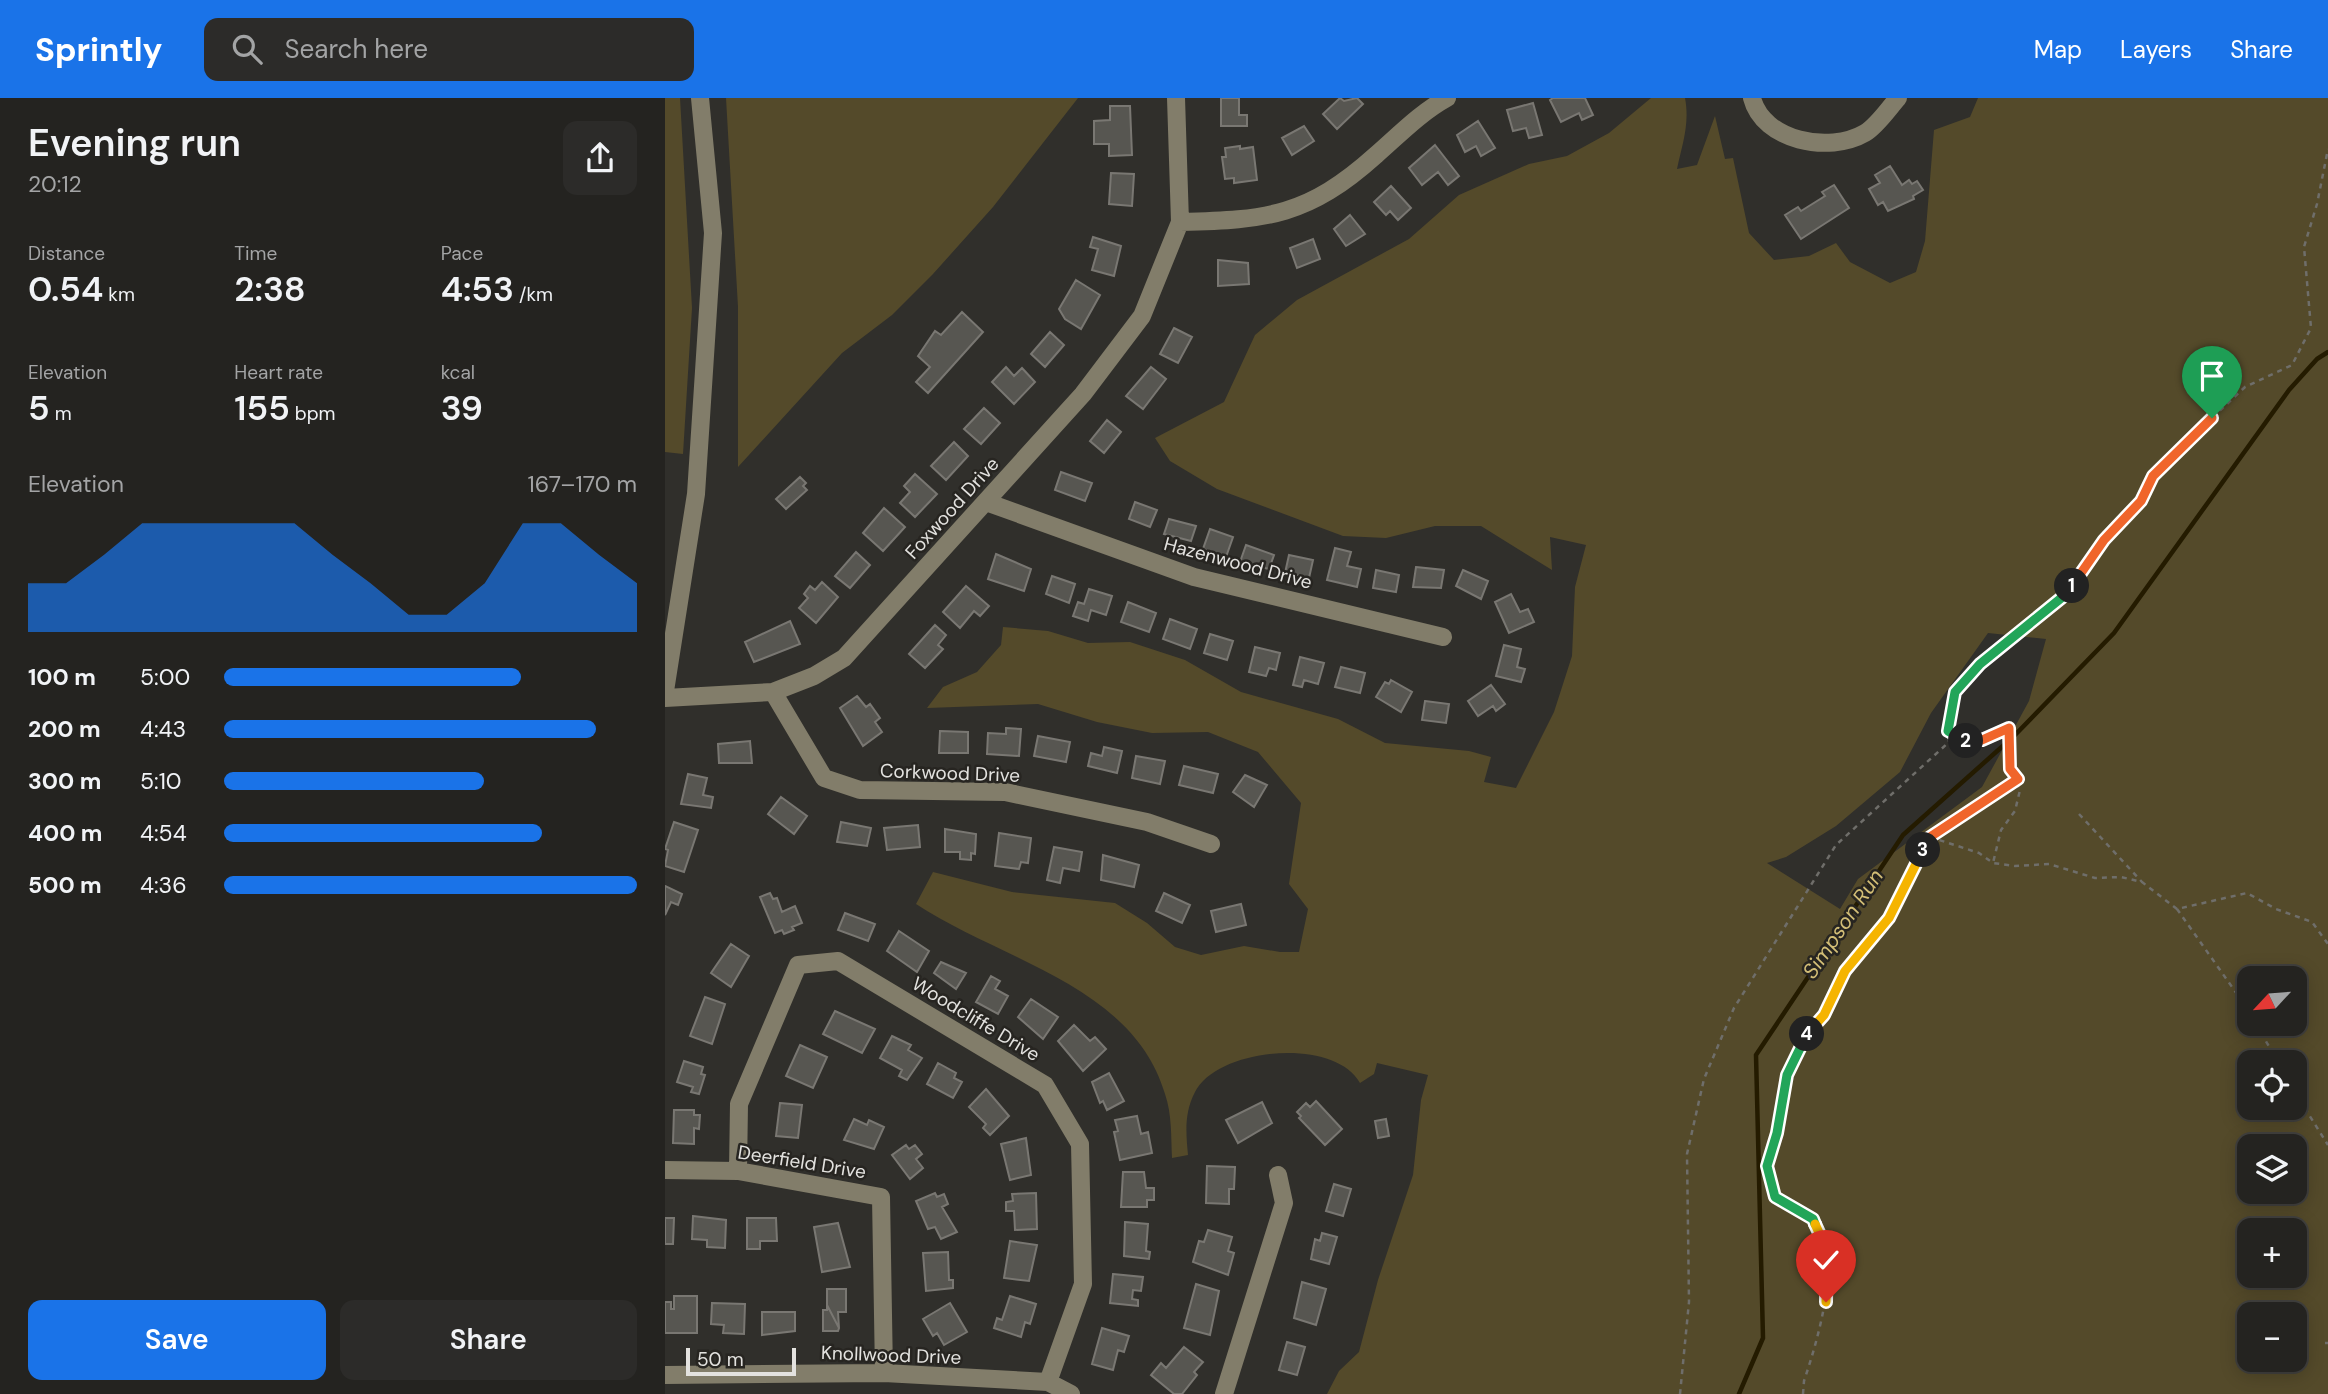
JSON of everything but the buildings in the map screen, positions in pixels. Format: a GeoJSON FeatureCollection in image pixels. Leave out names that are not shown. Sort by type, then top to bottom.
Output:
{"type":"FeatureCollection","features":[{"type":"Feature","properties":{"kind":"street"},"geometry":{"type":"LineString","coordinates":[[665,691],[696,494],[713,233],[701,98]]}},
{"type":"Feature","properties":{"kind":"street","name":"Foxwood Drive"},"geometry":{"type":"LineString","coordinates":[[665,698],[773,692],[814,676],[844,658],[1083,394],[1142,316],[1179,222],[1176,98]]}},
{"type":"Feature","properties":{"kind":"street"},"geometry":{"type":"LineString","coordinates":[[1179,222],[1240,220],[1294,210],[1337,187],[1408,125],[1447,98]]}},
{"type":"Feature","properties":{"kind":"street"},"geometry":{"type":"LineString","coordinates":[[1752,98],[1755,111],[1788,139],[1828,144],[1865,133],[1898,98]]}},
{"type":"Feature","properties":{"kind":"street","name":"Hazenwood Drive"},"geometry":{"type":"LineString","coordinates":[[986,502],[1194,577],[1443,637]]}},
{"type":"Feature","properties":{"kind":"street","name":"Corkwood Drive"},"geometry":{"type":"LineString","coordinates":[[773,692],[824,778],[860,790],[1005,792],[1147,822],[1211,844]]}},
{"type":"Feature","properties":{"kind":"street","name":"Woodcliffe Drive"},"geometry":{"type":"LineString","coordinates":[[738,1171],[739,1104],[798,965],[838,961],[1045,1085],[1080,1144],[1083,1284],[1048,1382]]}},
{"type":"Feature","properties":{"kind":"street","name":"Deerfield Drive"},"geometry":{"type":"LineString","coordinates":[[665,1170],[738,1171],[881,1197],[884,1373]]}},
{"type":"Feature","properties":{"kind":"street"},"geometry":{"type":"LineString","coordinates":[[1224,1394],[1284,1203],[1278,1175]]}},
{"type":"Feature","properties":{"kind":"street","name":"Knollwood Drive"},"geometry":{"type":"LineString","coordinates":[[665,1375],[884,1373],[1048,1382],[1071,1394]]}},
{"type":"Feature","properties":{"kind":"path"},"geometry":{"type":"LineString","coordinates":[[1680,1394],[1689,1302],[1687,1154],[1704,1079],[1734,1008],[1836,845],[1948,742],[1955,692],[1980,664],[2065,595],[2104,540],[2141,501],[2153,476],[2245,387],[2292,365],[2311,327],[2304,247],[2317,204],[2328,149]]}},
{"type":"Feature","properties":{"kind":"path"},"geometry":{"type":"LineString","coordinates":[[1948,731],[1967,742],[1982,740],[2009,728],[2010,769],[2018,779],[2020,790],[2015,811],[2001,830],[1993,863]]}},
{"type":"Feature","properties":{"kind":"path"},"geometry":{"type":"LineString","coordinates":[[1803,1394],[1804,1381],[1826,1302],[1827,1250],[1813,1219],[1775,1197],[1767,1166],[1777,1133],[1787,1075],[1806,1036],[1824,1015],[1845,971],[1889,918],[1930,837],[2018,779]]}},
{"type":"Feature","properties":{"kind":"path"},"geometry":{"type":"LineString","coordinates":[[2079,814],[2143,882],[2177,909],[2237,994]]}},
{"type":"Feature","properties":{"kind":"path"},"geometry":{"type":"LineString","coordinates":[[1930,837],[1979,853],[1993,863],[2015,866],[2049,864],[2095,878],[2121,877],[2143,882]]}},
{"type":"Feature","properties":{"kind":"path"},"geometry":{"type":"LineString","coordinates":[[2177,909],[2247,893],[2276,909],[2312,922],[2328,944]]}},
{"type":"Feature","properties":{"kind":"path"},"geometry":{"type":"LineString","coordinates":[[2307,1112],[2328,1145]]}},
{"type":"Feature","properties":{"kind":"shaded area"},"geometry":{"type":"Polygon","coordinates":[[[665,98],[680,98],[692,308],[683,454],[665,452],[665,98]]]}},
{"type":"Feature","properties":{"kind":"shaded area"},"geometry":{"type":"Polygon","coordinates":[[[726,98],[1078,98],[993,207],[933,274],[892,315],[842,353],[738,467],[738,307],[726,98]]]}},
{"type":"Feature","properties":{"kind":"shaded area"},"geometry":{"type":"Polygon","coordinates":[[[1651,98],[1685,98],[1686,126],[1677,169],[1697,165],[1715,116],[1725,159],[1733,158],[1749,233],[1774,260],[1809,256],[1836,243],[1850,262],[1890,283],[1916,272],[1925,241],[1934,130],[1970,117],[1978,98],[2328,98],[2328,1394],[1327,1394],[1339,1371],[1359,1352],[1378,1280],[1413,1175],[1421,1100],[1428,1075],[1377,1063],[1374,1074],[1360,1083],[1346,1068],[1326,1058],[1276,1053],[1250,1057],[1226,1065],[1207,1077],[1195,1092],[1187,1115],[1188,1155],[1172,1158],[1170,1118],[1165,1094],[1149,1057],[1124,1026],[1094,1001],[1060,979],[916,904],[933,872],[1012,892],[1115,903],[1147,923],[1175,947],[1201,955],[1244,946],[1299,952],[1308,909],[1289,884],[1301,803],[1258,752],[1208,732],[1152,733],[1097,722],[1038,704],[927,708],[943,687],[977,672],[1001,645],[1003,627],[1048,631],[1088,643],[1130,642],[1185,660],[1241,692],[1338,719],[1385,743],[1469,751],[1491,757],[1484,782],[1516,788],[1554,712],[1572,656],[1575,587],[1586,545],[1550,537],[1552,570],[1481,526],[1435,526],[1386,538],[1343,536],[1217,489],[1170,461],[1155,438],[1224,402],[1255,335],[1297,300],[1409,239],[1459,195],[1529,164],[1567,156],[1609,133],[1651,98]],[[1988,633],[1931,713],[1900,772],[1836,826],[1786,857],[1767,863],[1840,909],[1858,879],[1982,787],[2029,701],[2046,639],[1988,633]]]}},
{"type":"Feature","properties":{"kind":"waterway","name":"Simpson Run"},"geometry":{"type":"LineString","coordinates":[[1739,1394],[1763,1338],[1756,1055],[1903,835],[2014,736],[2114,633],[2289,390],[2317,359],[2328,352]]}},
{"type":"Feature","properties":{"kind":"route"},"geometry":{"type":"LineString","coordinates":[[1826,1302],[1827,1250],[1813,1219],[1775,1197],[1767,1166],[1777,1133],[1787,1075],[1806,1036],[1824,1015],[1845,971],[1889,918],[1930,837],[2018,779],[2010,769],[2009,728],[1982,740],[1967,742],[1948,731],[1955,692],[1980,664],[2065,595],[2104,540],[2141,501],[2153,476],[2212,418]]}}]}
